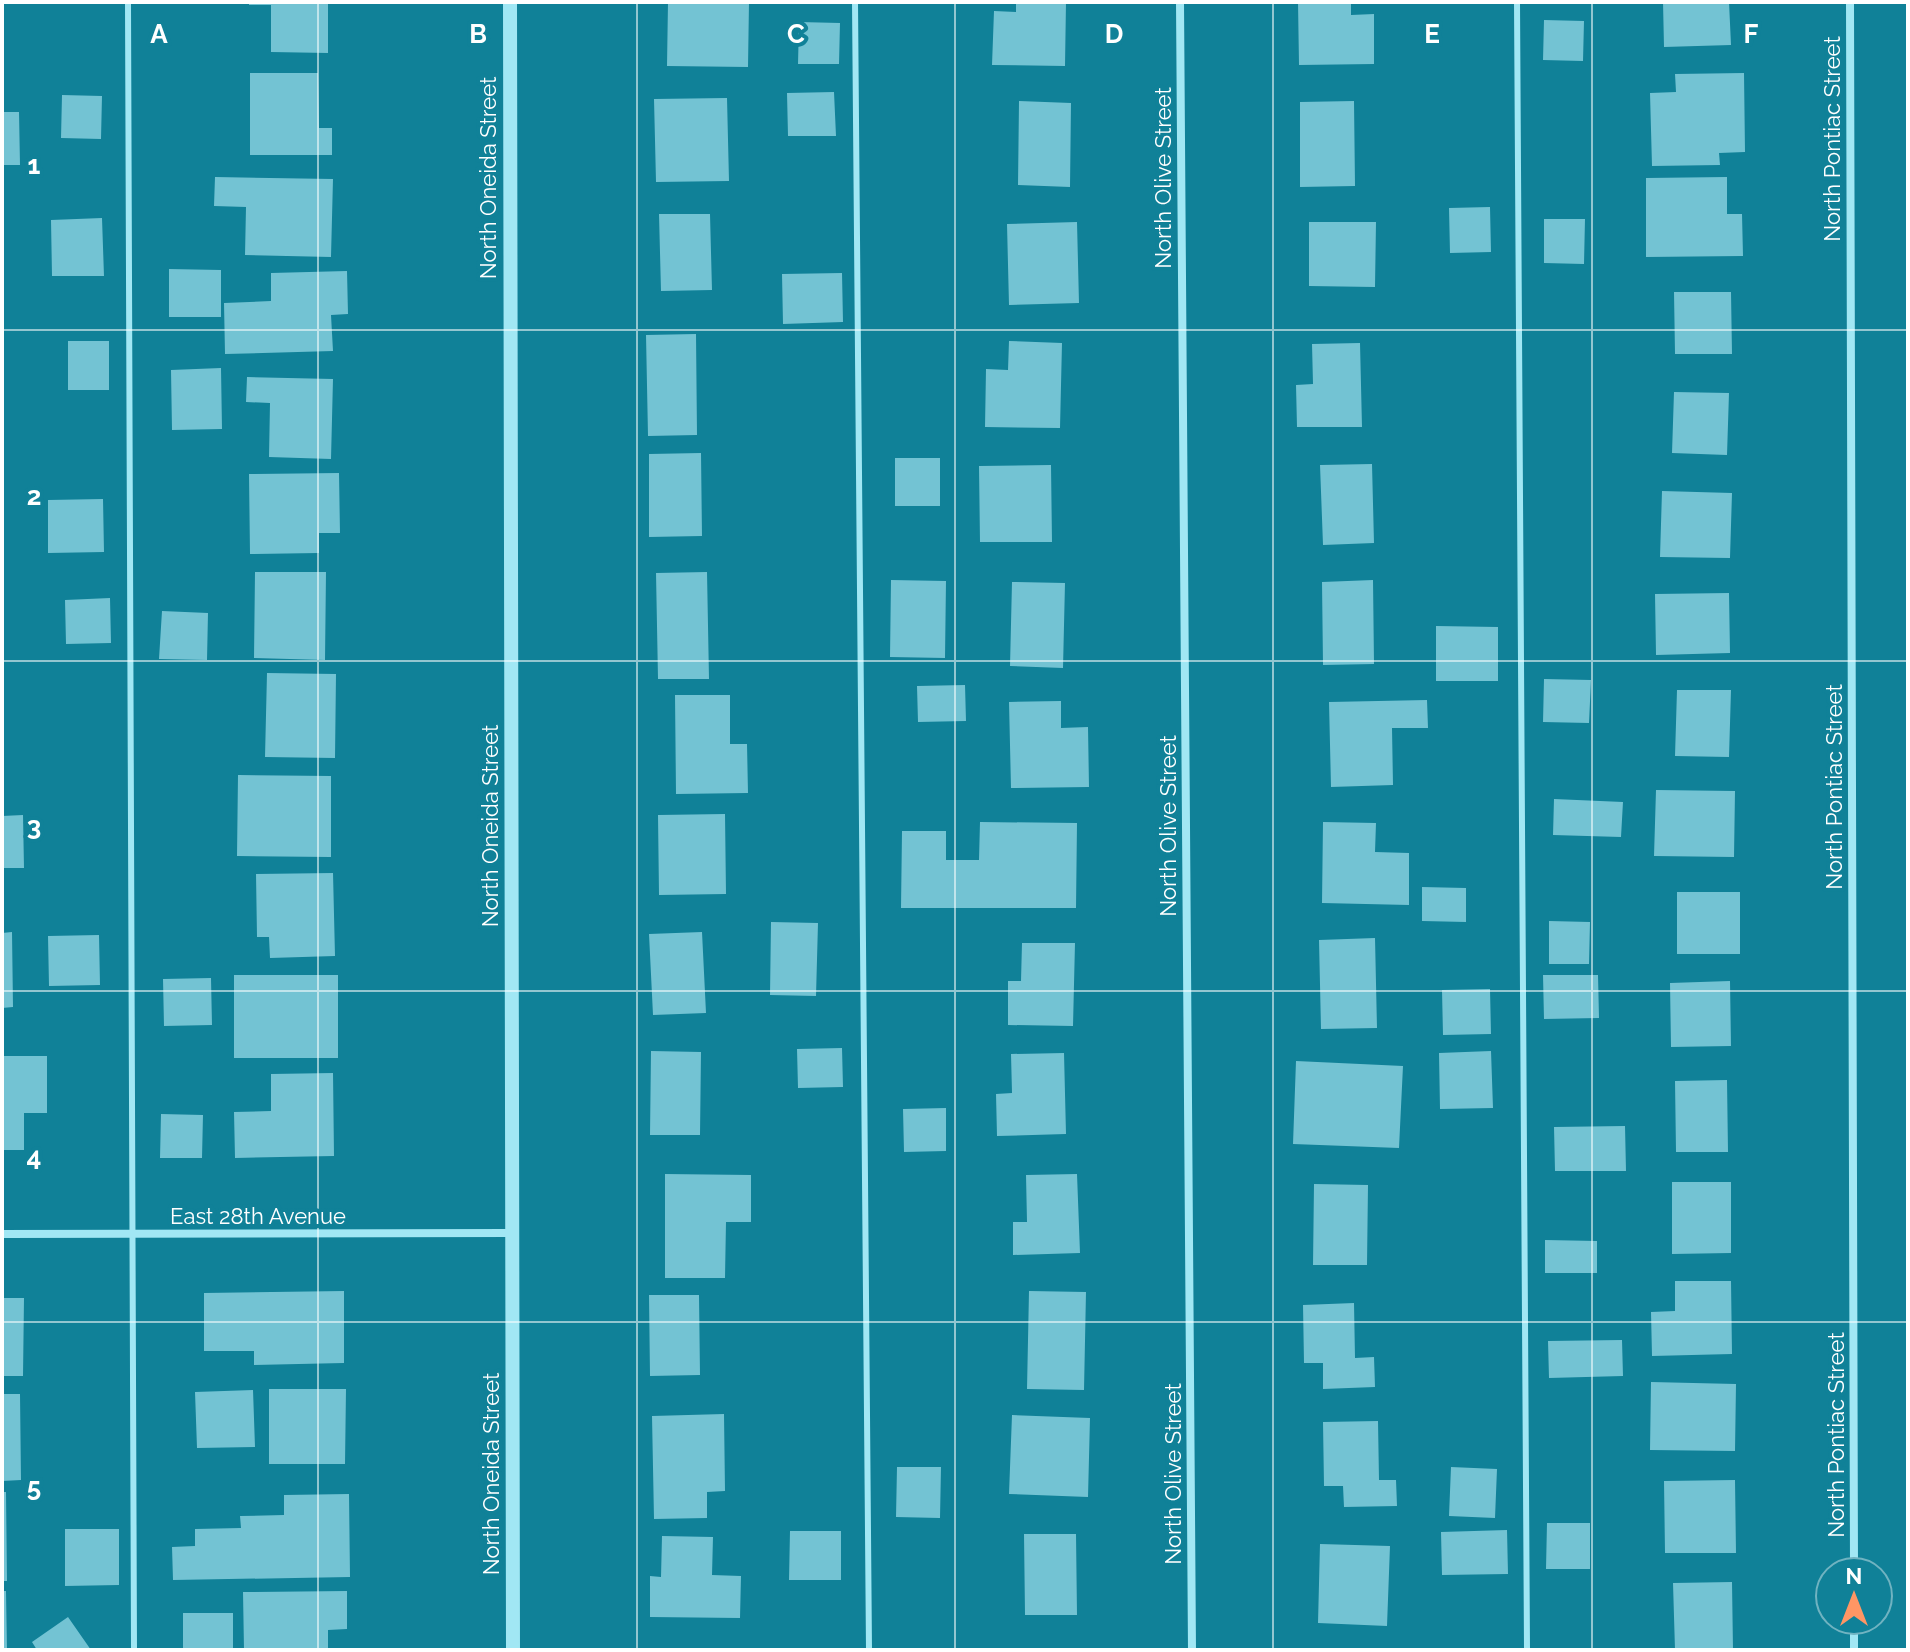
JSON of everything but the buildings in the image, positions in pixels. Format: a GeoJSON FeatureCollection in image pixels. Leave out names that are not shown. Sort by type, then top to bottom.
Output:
{"type":"FeatureCollection","features":[{"type":"Feature","properties":{"kind":"street","name":"North Oneida Street"},"geometry":{"type":"LineString","coordinates":[[510,2],[513,1650]]}},
{"type":"Feature","properties":{"kind":"street","name":"North Olive Street"},"geometry":{"type":"LineString","coordinates":[[1180,2],[1192,1650]]}},
{"type":"Feature","properties":{"kind":"street","name":"North Pontiac Street"},"geometry":{"type":"LineString","coordinates":[[1850,2],[1854,1556]]}},
{"type":"Feature","properties":{"kind":"street","name":"East 28th Avenue"},"geometry":{"type":"LineString","coordinates":[[2,1234],[513,1233]]}},
{"type":"Feature","properties":{"kind":"lane"},"geometry":{"type":"LineString","coordinates":[[128,2],[134,1650]]}},
{"type":"Feature","properties":{"kind":"lane"},"geometry":{"type":"LineString","coordinates":[[855,2],[869,1650]]}},
{"type":"Feature","properties":{"kind":"lane"},"geometry":{"type":"LineString","coordinates":[[1517,2],[1527,1650]]}}]}
